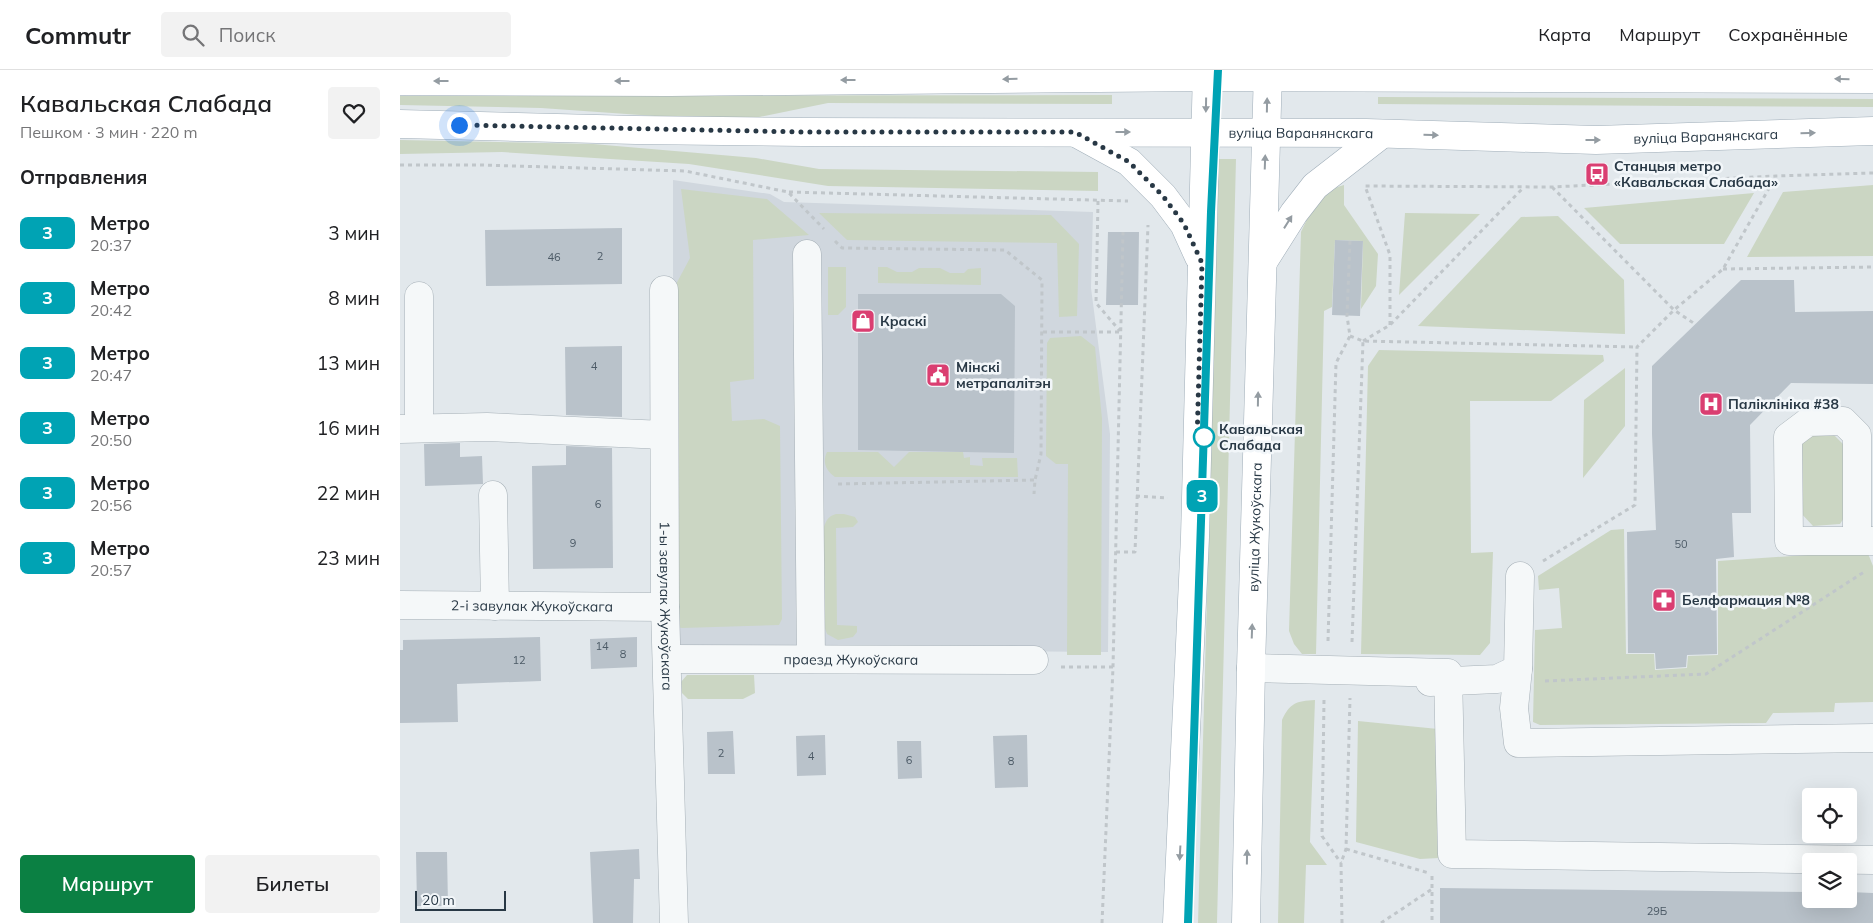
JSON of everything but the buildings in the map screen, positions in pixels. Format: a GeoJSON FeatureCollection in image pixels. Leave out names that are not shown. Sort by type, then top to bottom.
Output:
{"type":"FeatureCollection","features":[{"type":"Feature","properties":{"kind":"main road"},"geometry":{"type":"LineString","coordinates":[[400,81],[1002,80],[1098,73],[1390,73],[1873,79]]}},
{"type":"Feature","properties":{"kind":"main road"},"geometry":{"type":"LineString","coordinates":[[1177,923],[1195,537],[1207,73]]}},
{"type":"Feature","properties":{"kind":"main road","name":"вуліца Жукоўскага"},"geometry":{"type":"LineString","coordinates":[[1246,923],[1267,74]]}},
{"type":"Feature","properties":{"kind":"main road","name":"вуліца Варанянскага"},"geometry":{"type":"LineString","coordinates":[[400,124],[803,132],[1266,132],[1596,140],[1873,131]]}},
{"type":"Feature","properties":{"kind":"main road"},"geometry":{"type":"LineString","coordinates":[[1075,132],[1129,162],[1163,196],[1184,224],[1202,263]]}},
{"type":"Feature","properties":{"kind":"main road"},"geometry":{"type":"LineString","coordinates":[[1262,264],[1294,212],[1315,186],[1382,134]]}},
{"type":"Feature","properties":{"kind":"street"},"geometry":{"type":"LineString","coordinates":[[807,254],[810,659]]}},
{"type":"Feature","properties":{"kind":"street","name":"1-ы завулак Жукоўскага"},"geometry":{"type":"LineString","coordinates":[[664,290],[665,606],[674,923]]}},
{"type":"Feature","properties":{"kind":"street"},"geometry":{"type":"LineString","coordinates":[[419,296],[409,429],[487,427],[664,435]]}},
{"type":"Feature","properties":{"kind":"street"},"geometry":{"type":"LineString","coordinates":[[1843,421],[1857,435],[1865,541],[1789,541],[1788,437],[1808,422],[1843,421]]}},
{"type":"Feature","properties":{"kind":"street"},"geometry":{"type":"LineString","coordinates":[[493,495],[495,606]]}},
{"type":"Feature","properties":{"kind":"street"},"geometry":{"type":"LineString","coordinates":[[1520,576],[1514,708],[1518,743],[1873,738]]}},
{"type":"Feature","properties":{"kind":"street","name":"2-і завулак Жукоўскага"},"geometry":{"type":"LineString","coordinates":[[400,605],[665,606]]}},
{"type":"Feature","properties":{"kind":"street","name":"праезд Жукоўскага"},"geometry":{"type":"LineString","coordinates":[[667,659],[1034,660]]}},
{"type":"Feature","properties":{"kind":"street"},"geometry":{"type":"LineString","coordinates":[[1251,674],[1338,675],[1448,683],[1497,679],[1517,675]]}},
{"type":"Feature","properties":{"kind":"street"},"geometry":{"type":"LineString","coordinates":[[1448,683],[1452,854],[1873,860]]}},
{"type":"Feature","properties":{"kind":"path"},"geometry":{"type":"LineString","coordinates":[[400,164],[685,171],[788,192],[1129,201]]}},
{"type":"Feature","properties":{"kind":"path"},"geometry":{"type":"LineString","coordinates":[[1390,325],[1390,254],[1365,186],[1552,187],[1873,173]]}},
{"type":"Feature","properties":{"kind":"path"},"geometry":{"type":"LineString","coordinates":[[1597,174],[1597,184]]}},
{"type":"Feature","properties":{"kind":"path"},"geometry":{"type":"LineString","coordinates":[[1520,576],[1635,505],[1637,347],[1674,310],[1723,269],[1776,176]]}},
{"type":"Feature","properties":{"kind":"path"},"geometry":{"type":"LineString","coordinates":[[1363,341],[1390,325],[1524,187]]}},
{"type":"Feature","properties":{"kind":"path"},"geometry":{"type":"LineString","coordinates":[[1552,187],[1674,310],[1695,324]]}},
{"type":"Feature","properties":{"kind":"path"},"geometry":{"type":"LineString","coordinates":[[788,192],[828,234]]}},
{"type":"Feature","properties":{"kind":"path"},"geometry":{"type":"LineString","coordinates":[[1098,201],[1096,304],[1121,332]]}},
{"type":"Feature","properties":{"kind":"path"},"geometry":{"type":"LineString","coordinates":[[1116,552],[1134,552],[1148,220]]}},
{"type":"Feature","properties":{"kind":"path"},"geometry":{"type":"LineString","coordinates":[[1102,923],[1113,667],[1123,232]]}},
{"type":"Feature","properties":{"kind":"path"},"geometry":{"type":"LineString","coordinates":[[835,241],[842,248],[1005,250],[1042,280],[1041,454],[1034,494]]}},
{"type":"Feature","properties":{"kind":"path"},"geometry":{"type":"LineString","coordinates":[[1342,923],[1341,863],[1346,849],[1338,675],[1336,363],[1350,336],[1347,316],[1350,241]]}},
{"type":"Feature","properties":{"kind":"path"},"geometry":{"type":"LineString","coordinates":[[1723,269],[1873,267]]}},
{"type":"Feature","properties":{"kind":"path"},"geometry":{"type":"LineString","coordinates":[[1043,332],[1121,332]]}},
{"type":"Feature","properties":{"kind":"path"},"geometry":{"type":"LineString","coordinates":[[1350,336],[1363,341],[1637,347]]}},
{"type":"Feature","properties":{"kind":"path"},"geometry":{"type":"LineString","coordinates":[[1341,863],[1322,836],[1338,675],[1363,341]]}},
{"type":"Feature","properties":{"kind":"path"},"geometry":{"type":"LineString","coordinates":[[1517,675],[1706,674],[1865,571]]}},
{"type":"Feature","properties":{"kind":"path"},"geometry":{"type":"LineString","coordinates":[[1432,874],[1432,923]]}},
{"type":"Feature","properties":{"kind":"path"},"geometry":{"type":"LineString","coordinates":[[1381,923],[1432,889]]}},
{"type":"Feature","properties":{"kind":"shaded area"},"geometry":{"type":"Polygon","coordinates":[[[673,180],[770,194],[784,202],[1093,212],[1091,288],[1110,434],[1108,652],[673,648],[673,180]]]}},
{"type":"Feature","properties":{"kind":"green space"},"geometry":{"type":"Polygon","coordinates":[[[1112,95],[1112,104],[828,103],[759,117],[712,120],[541,108],[400,105],[400,96],[1112,95]]]}},
{"type":"Feature","properties":{"kind":"green space"},"geometry":{"type":"Polygon","coordinates":[[[1378,97],[1873,99],[1873,107],[1378,104],[1378,97]]]}},
{"type":"Feature","properties":{"kind":"green space"},"geometry":{"type":"Polygon","coordinates":[[[400,140],[593,144],[756,158],[819,169],[1098,172],[1098,191],[828,186],[689,164],[502,152],[400,154],[400,140]]]}},
{"type":"Feature","properties":{"kind":"green space"},"geometry":{"type":"Polygon","coordinates":[[[1219,159],[1236,159],[1217,923],[1198,923],[1219,159]]]}},
{"type":"Feature","properties":{"kind":"green space"},"geometry":{"type":"Polygon","coordinates":[[[1344,185],[1344,205],[1378,254],[1376,286],[1361,309],[1363,241],[1335,240],[1332,307],[1324,311],[1316,654],[1302,654],[1294,644],[1289,631],[1301,232],[1317,203],[1329,192],[1344,185]]]}},
{"type":"Feature","properties":{"kind":"green space"},"geometry":{"type":"Polygon","coordinates":[[[1873,185],[1873,256],[1747,257],[1783,192],[1873,185]]]}},
{"type":"Feature","properties":{"kind":"green space"},"geometry":{"type":"Polygon","coordinates":[[[681,189],[767,199],[809,235],[753,240],[754,379],[730,382],[732,421],[764,419],[780,426],[782,619],[779,625],[682,628],[674,626],[674,288],[690,258],[681,189]]]}},
{"type":"Feature","properties":{"kind":"green space"},"geometry":{"type":"Polygon","coordinates":[[[1754,193],[1724,244],[1620,244],[1584,208],[1754,193]]]}},
{"type":"Feature","properties":{"kind":"green space"},"geometry":{"type":"Polygon","coordinates":[[[819,213],[1051,215],[1079,244],[1077,316],[1059,317],[1057,243],[847,240],[819,213]]]}},
{"type":"Feature","properties":{"kind":"green space"},"geometry":{"type":"Polygon","coordinates":[[[1405,213],[1480,214],[1399,295],[1405,213]]]}},
{"type":"Feature","properties":{"kind":"green space"},"geometry":{"type":"Polygon","coordinates":[[[1558,216],[1624,280],[1625,334],[1418,326],[1521,217],[1558,216]]]}},
{"type":"Feature","properties":{"kind":"green space"},"geometry":{"type":"Polygon","coordinates":[[[828,267],[846,267],[846,307],[838,315],[828,315],[828,267]]]}},
{"type":"Feature","properties":{"kind":"green space"},"geometry":{"type":"Polygon","coordinates":[[[878,267],[887,267],[897,272],[912,272],[919,268],[940,268],[950,273],[964,273],[968,269],[981,268],[981,285],[878,283],[878,267]]]}},
{"type":"Feature","properties":{"kind":"green space"},"geometry":{"type":"Polygon","coordinates":[[[1081,336],[1095,347],[1102,419],[1101,655],[1067,655],[1068,464],[1056,464],[1046,456],[1047,343],[1050,338],[1081,336]]]}},
{"type":"Feature","properties":{"kind":"green space"},"geometry":{"type":"Polygon","coordinates":[[[1379,350],[1603,355],[1604,361],[1551,401],[1470,401],[1471,553],[1493,552],[1490,643],[1480,655],[1361,654],[1368,366],[1379,350]]]}},
{"type":"Feature","properties":{"kind":"green space"},"geometry":{"type":"Polygon","coordinates":[[[1625,368],[1625,426],[1583,478],[1584,400],[1625,368]]]}},
{"type":"Feature","properties":{"kind":"green space"},"geometry":{"type":"Polygon","coordinates":[[[1833,434],[1846,447],[1849,510],[1840,524],[1813,526],[1799,511],[1797,450],[1810,435],[1833,434]]]}},
{"type":"Feature","properties":{"kind":"green space"},"geometry":{"type":"Polygon","coordinates":[[[827,452],[878,452],[894,467],[909,452],[963,452],[964,458],[970,457],[970,465],[983,466],[982,458],[1017,458],[1018,477],[835,477],[826,466],[827,452]]]}},
{"type":"Feature","properties":{"kind":"green space"},"geometry":{"type":"Polygon","coordinates":[[[836,514],[855,517],[858,522],[853,527],[836,528],[837,625],[857,626],[857,632],[853,637],[838,640],[827,634],[823,623],[824,527],[829,517],[836,514]]]}},
{"type":"Feature","properties":{"kind":"green space"},"geometry":{"type":"Polygon","coordinates":[[[1624,529],[1626,654],[1654,654],[1655,670],[1687,668],[1688,656],[1718,655],[1718,561],[1867,551],[1873,566],[1873,702],[1835,703],[1834,712],[1773,713],[1766,723],[1540,725],[1533,722],[1535,630],[1562,628],[1559,588],[1539,590],[1538,576],[1611,530],[1624,529]]]}},
{"type":"Feature","properties":{"kind":"green space"},"geometry":{"type":"Polygon","coordinates":[[[687,675],[754,675],[755,693],[743,699],[688,699],[681,692],[681,682],[687,675]]]}},
{"type":"Feature","properties":{"kind":"green space"},"geometry":{"type":"Polygon","coordinates":[[[1315,700],[1310,842],[1327,865],[1306,865],[1304,923],[1278,923],[1282,720],[1294,704],[1315,700]]]}},
{"type":"Feature","properties":{"kind":"green space"},"geometry":{"type":"Polygon","coordinates":[[[1358,721],[1438,729],[1439,858],[1420,859],[1356,842],[1358,721]]]}},
{"type":"Feature","properties":{"kind":"metro line","name":"3"},"geometry":{"type":"LineString","coordinates":[[1188,923],[1211,212],[1218,70]]}},
{"type":"Feature","properties":{"kind":"place","name":"Станцыя метро «Кавальская Слабада»"},"geometry":{"type":"Point","coordinates":[1597,174]}},
{"type":"Feature","properties":{"kind":"place","name":"Краскі"},"geometry":{"type":"Point","coordinates":[863,321]}},
{"type":"Feature","properties":{"kind":"place","name":"Мінскі метрапалітэн"},"geometry":{"type":"Point","coordinates":[938,375]}},
{"type":"Feature","properties":{"kind":"place","name":"Паліклініка #38"},"geometry":{"type":"Point","coordinates":[1711,404]}},
{"type":"Feature","properties":{"kind":"place","name":"Кавальская Слабада"},"geometry":{"type":"Point","coordinates":[1204,437]}},
{"type":"Feature","properties":{"kind":"place","name":"Белфармация №8"},"geometry":{"type":"Point","coordinates":[1664,600]}},
{"type":"Feature","properties":{"kind":"route"},"geometry":{"type":"LineString","coordinates":[[459,125],[803,132],[1075,132],[1129,162],[1163,196],[1184,224],[1202,263],[1197,441],[1204,437]]}}]}
